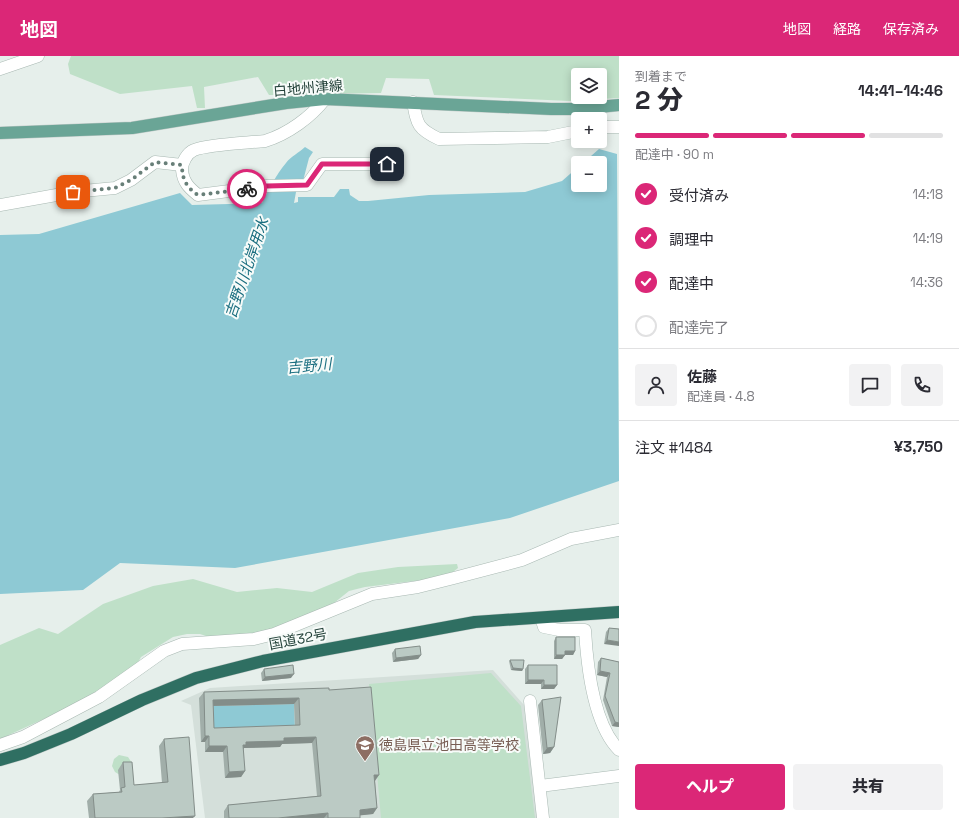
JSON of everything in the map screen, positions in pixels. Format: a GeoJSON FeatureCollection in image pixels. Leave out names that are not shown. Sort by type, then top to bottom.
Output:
{"type":"FeatureCollection","features":[{"type":"Feature","properties":{"kind":"highway","name":"国道32号"},"geometry":{"type":"LineString","coordinates":[[0,760],[24,753],[71,734],[142,700],[196,678],[263,661],[475,622],[619,612]]}},
{"type":"Feature","properties":{"kind":"main road","name":"白地州津線"},"geometry":{"type":"LineString","coordinates":[[0,133],[132,128],[286,103],[325,99],[550,109],[579,109],[619,105]]}},
{"type":"Feature","properties":{"kind":"street"},"geometry":{"type":"LineString","coordinates":[[0,69],[38,56]]}},
{"type":"Feature","properties":{"kind":"street"},"geometry":{"type":"LineString","coordinates":[[325,99],[316,112],[275,138],[265,141],[194,150],[189,153],[182,165],[182,175],[188,187],[198,195],[267,186],[307,185],[322,164],[387,164]]}},
{"type":"Feature","properties":{"kind":"street"},"geometry":{"type":"LineString","coordinates":[[413,102],[416,118],[423,131],[439,139],[548,137],[571,132]]}},
{"type":"Feature","properties":{"kind":"street"},"geometry":{"type":"LineString","coordinates":[[607,127],[619,127]]}},
{"type":"Feature","properties":{"kind":"street"},"geometry":{"type":"LineString","coordinates":[[0,204],[73,192],[115,188],[131,180],[155,162],[182,165]]}},
{"type":"Feature","properties":{"kind":"street"},"geometry":{"type":"LineString","coordinates":[[0,745],[23,737],[99,697],[164,651],[182,644],[254,639],[274,634],[372,594],[418,587],[454,578],[522,560],[571,539],[619,530]]}},
{"type":"Feature","properties":{"kind":"street"},"geometry":{"type":"LineString","coordinates":[[542,618],[544,628],[559,630],[585,630],[587,660],[601,720],[612,744],[619,750]]}},
{"type":"Feature","properties":{"kind":"street"},"geometry":{"type":"LineString","coordinates":[[530,702],[543,818]]}},
{"type":"Feature","properties":{"kind":"street"},"geometry":{"type":"LineString","coordinates":[[540,786],[619,776]]}},
{"type":"Feature","properties":{"kind":"shaded area","name":"徳島県立池田高等学校"},"geometry":{"type":"Polygon","coordinates":[[[493,670],[524,705],[537,818],[205,818],[191,705],[181,701],[210,688],[493,670]]]}},
{"type":"Feature","properties":{"kind":"green space"},"geometry":{"type":"Polygon","coordinates":[[[71,56],[619,56],[619,98],[607,99],[607,68],[571,68],[571,101],[434,95],[429,79],[386,78],[381,93],[269,95],[258,77],[204,87],[205,108],[197,108],[192,86],[120,94],[70,74],[68,64],[71,56]]]}},
{"type":"Feature","properties":{"kind":"green space"},"geometry":{"type":"Polygon","coordinates":[[[457,564],[458,568],[453,572],[431,579],[365,587],[349,591],[334,603],[277,627],[245,636],[206,636],[200,634],[187,634],[173,637],[141,657],[136,666],[94,696],[0,739],[0,645],[39,628],[58,634],[103,604],[153,586],[193,579],[237,592],[277,588],[312,592],[358,573],[398,567],[457,564]]]}},
{"type":"Feature","properties":{"kind":"green space"},"geometry":{"type":"Polygon","coordinates":[[[491,673],[521,706],[535,818],[381,818],[369,684],[491,673]]]}},
{"type":"Feature","properties":{"kind":"green space"},"geometry":{"type":"Polygon","coordinates":[[[119,755],[128,757],[132,763],[120,775],[115,772],[112,766],[114,759],[119,755]]]}},
{"type":"Feature","properties":{"kind":"water"},"geometry":{"type":"Polygon","coordinates":[[[305,147],[313,152],[309,158],[303,181],[298,181],[294,203],[298,202],[298,197],[334,197],[340,189],[349,189],[350,195],[359,201],[429,195],[525,192],[562,181],[571,173],[571,192],[607,192],[607,156],[591,156],[599,149],[617,154],[619,481],[510,518],[235,568],[120,563],[83,590],[0,594],[0,235],[39,234],[180,193],[192,205],[262,203],[273,182],[290,158],[305,147]]]}},
{"type":"Feature","properties":{"kind":"water"},"geometry":{"type":"Polygon","coordinates":[[[294,704],[295,731],[210,734],[209,706],[294,704]]]}},
{"type":"Feature","properties":{"kind":"building"},"geometry":{"type":"Polygon","coordinates":[[[609,628],[619,629],[619,642],[607,640],[609,628]]]}},
{"type":"Feature","properties":{"kind":"building"},"geometry":{"type":"Polygon","coordinates":[[[556,637],[575,637],[575,651],[565,651],[565,655],[556,655],[556,637]]]}},
{"type":"Feature","properties":{"kind":"building"},"geometry":{"type":"Polygon","coordinates":[[[420,646],[421,655],[396,658],[395,649],[420,646]]]}},
{"type":"Feature","properties":{"kind":"building"},"geometry":{"type":"Polygon","coordinates":[[[601,658],[619,662],[619,723],[615,722],[605,696],[610,673],[600,671],[601,658]]]}},
{"type":"Feature","properties":{"kind":"building"},"geometry":{"type":"Polygon","coordinates":[[[510,660],[524,660],[523,669],[513,668],[510,660]]]}},
{"type":"Feature","properties":{"kind":"building"},"geometry":{"type":"Polygon","coordinates":[[[293,665],[294,674],[265,677],[264,669],[293,665]]]}},
{"type":"Feature","properties":{"kind":"building"},"geometry":{"type":"Polygon","coordinates":[[[528,665],[557,665],[557,685],[544,685],[544,680],[528,680],[528,665]]]}},
{"type":"Feature","properties":{"kind":"building"},"geometry":{"type":"Polygon","coordinates":[[[371,687],[379,775],[374,775],[377,808],[360,810],[360,818],[328,818],[328,813],[278,818],[229,818],[228,805],[321,796],[316,737],[284,738],[284,741],[246,742],[246,745],[243,745],[245,771],[229,772],[227,746],[209,746],[209,736],[205,736],[204,692],[329,688],[329,690],[371,687]],[[299,698],[213,700],[214,728],[300,725],[299,698]]]}},
{"type":"Feature","properties":{"kind":"building"},"geometry":{"type":"Polygon","coordinates":[[[561,697],[554,747],[547,748],[542,700],[561,697]]]}},
{"type":"Feature","properties":{"kind":"building"},"geometry":{"type":"Polygon","coordinates":[[[189,737],[195,816],[162,818],[95,818],[93,794],[122,792],[121,788],[125,787],[123,762],[132,762],[134,785],[168,782],[164,739],[189,737]]]}},
{"type":"Feature","properties":{"kind":"way so far"},"geometry":{"type":"LineString","coordinates":[[73,192],[115,188],[131,180],[151,163],[155,162],[182,165],[182,175],[188,187],[198,195],[247,189]]}},
{"type":"Feature","properties":{"kind":"place","name":"徳島県立池田高等学校"},"geometry":{"type":"Point","coordinates":[365,762]}},
{"type":"Feature","properties":{"kind":"route"},"geometry":{"type":"LineString","coordinates":[[247,189],[267,186],[307,185],[322,164],[387,164]]}},
{"type":"Feature","properties":{"kind":"water label","name":"吉野川北岸用水"},"geometry":{"type":"Point","coordinates":[247,268]}},
{"type":"Feature","properties":{"kind":"water label","name":"吉野川"},"geometry":{"type":"Point","coordinates":[309,366]}}]}
